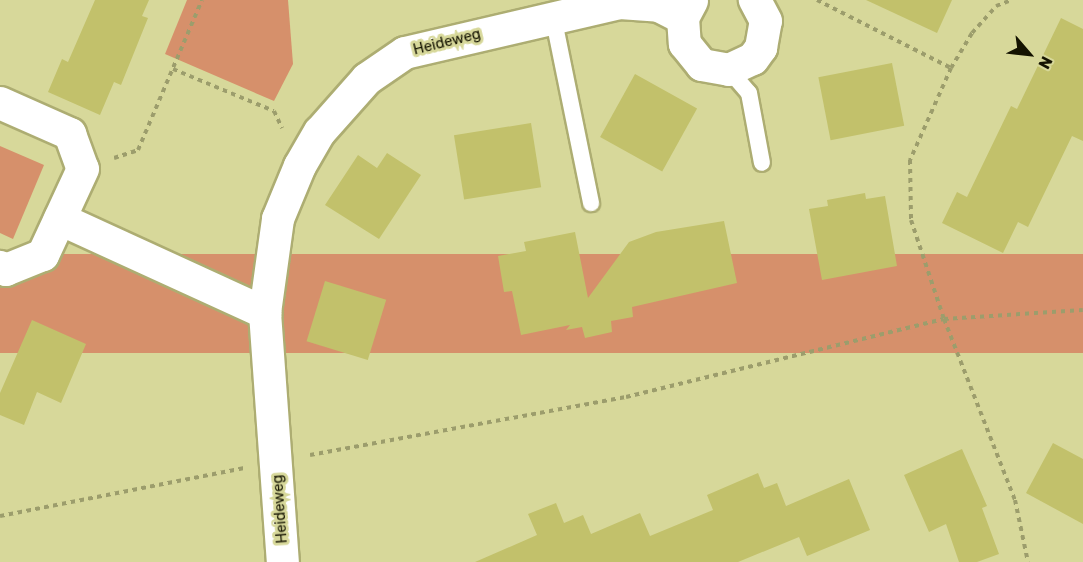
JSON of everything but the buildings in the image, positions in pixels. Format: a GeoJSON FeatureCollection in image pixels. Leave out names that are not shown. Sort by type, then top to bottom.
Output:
{"type":"FeatureCollection","features":[{"type":"Feature","properties":{"kind":"street"},"geometry":{"type":"LineString","coordinates":[[729,70],[753,59],[762,48],[766,21],[755,0]]}},
{"type":"Feature","properties":{"kind":"street","name":"Heideweg"},"geometry":{"type":"LineString","coordinates":[[283,562],[265,313],[278,219],[300,166],[320,132],[367,79],[405,53],[553,16],[620,3],[688,9],[681,31],[692,56],[702,65],[729,70]]}},
{"type":"Feature","properties":{"kind":"street"},"geometry":{"type":"LineString","coordinates":[[0,103],[70,134],[83,169],[43,255],[6,270],[0,267]]}},
{"type":"Feature","properties":{"kind":"street"},"geometry":{"type":"LineString","coordinates":[[60,219],[265,313]]}},
{"type":"Feature","properties":{"kind":"lane"},"geometry":{"type":"LineString","coordinates":[[553,16],[591,203]]}},
{"type":"Feature","properties":{"kind":"lane"},"geometry":{"type":"LineString","coordinates":[[729,70],[749,93],[762,164]]}},
{"type":"Feature","properties":{"kind":"path"},"geometry":{"type":"LineString","coordinates":[[83,169],[138,150],[202,0]]}},
{"type":"Feature","properties":{"kind":"path"},"geometry":{"type":"LineString","coordinates":[[818,0],[951,68]]}},
{"type":"Feature","properties":{"kind":"path"},"geometry":{"type":"LineString","coordinates":[[1012,0],[996,6],[978,26],[951,68],[910,160],[911,220],[944,319],[1015,500],[1028,562]]}},
{"type":"Feature","properties":{"kind":"path"},"geometry":{"type":"LineString","coordinates":[[173,69],[274,111],[300,166]]}},
{"type":"Feature","properties":{"kind":"path"},"geometry":{"type":"LineString","coordinates":[[0,516],[276,461],[626,397],[944,319],[1083,310]]}},
{"type":"Feature","properties":{"kind":"shaded area"},"geometry":{"type":"Polygon","coordinates":[[[187,0],[288,0],[293,64],[274,101],[165,54],[187,0]]]}},
{"type":"Feature","properties":{"kind":"shaded area"},"geometry":{"type":"Polygon","coordinates":[[[0,146],[44,165],[13,239],[0,233],[0,146]]]}},
{"type":"Feature","properties":{"kind":"shaded area"},"geometry":{"type":"Polygon","coordinates":[[[0,254],[1083,254],[1083,353],[0,353],[0,254]]]}}]}
